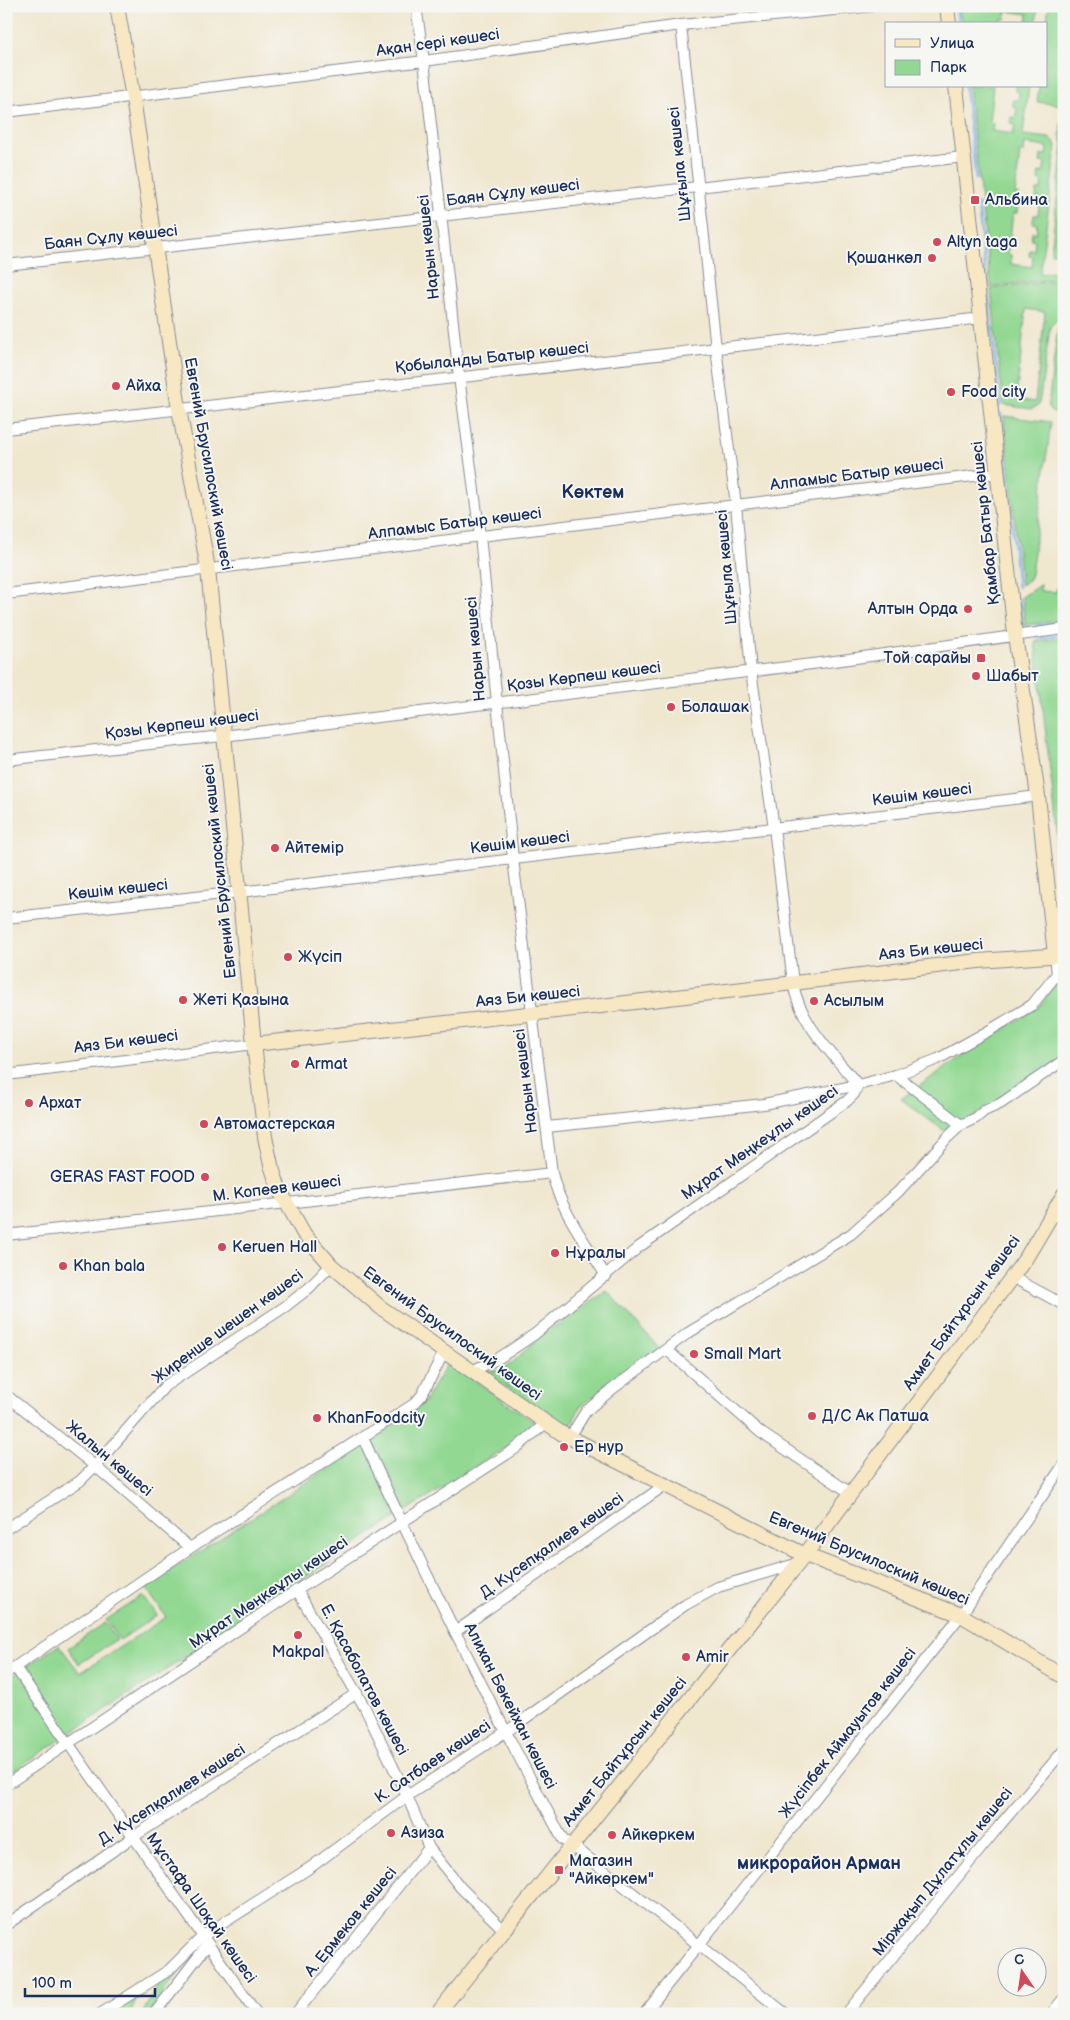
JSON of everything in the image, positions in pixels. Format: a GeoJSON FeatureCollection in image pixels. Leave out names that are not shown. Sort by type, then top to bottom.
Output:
{"type":"FeatureCollection","features":[{"type":"Feature","properties":{"kind":"main road","name":"Евгений Брусилоский көшесі"},"geometry":{"type":"LineString","coordinates":[[117,6],[133,98],[180,409],[208,569],[254,1044],[265,1137],[271,1165],[286,1204],[304,1234],[331,1265],[380,1307],[570,1438],[665,1485],[802,1559],[961,1615],[1064,1677]]}},
{"type":"Feature","properties":{"kind":"main road"},"geometry":{"type":"LineString","coordinates":[[947,6],[949,22]]}},
{"type":"Feature","properties":{"kind":"main road","name":"Қамбар Батыр көшесі"},"geometry":{"type":"LineString","coordinates":[[956,88],[1016,635],[1061,957]]}},
{"type":"Feature","properties":{"kind":"main road","name":"Аяз Би көшесі"},"geometry":{"type":"LineString","coordinates":[[254,1044],[533,1014],[978,961],[1061,957]]}},
{"type":"Feature","properties":{"kind":"main road","name":"Ахмет Байтұрсын көшесі"},"geometry":{"type":"LineString","coordinates":[[437,2014],[852,1494],[1026,1258],[1064,1194]]}},
{"type":"Feature","properties":{"kind":"street","name":"Нарын көшесі"},"geometry":{"type":"LineString","coordinates":[[416,6],[424,60],[459,377],[480,536],[513,859],[552,1172],[562,1203],[606,1276]]}},
{"type":"Feature","properties":{"kind":"street","name":"Ақан сері көшесі"},"geometry":{"type":"LineString","coordinates":[[6,112],[133,98],[681,25],[874,6]]}},
{"type":"Feature","properties":{"kind":"street","name":"Шұғыла көшесі"},"geometry":{"type":"LineString","coordinates":[[681,25],[697,187],[736,505],[751,671],[774,828],[793,984],[798,1004],[807,1022],[858,1085]]}},
{"type":"Feature","properties":{"kind":"street","name":"Баян Сұлу көшесі"},"geometry":{"type":"LineString","coordinates":[[6,265],[964,157]]}},
{"type":"Feature","properties":{"kind":"street","name":"Қобыланды Батыр көшесі"},"geometry":{"type":"LineString","coordinates":[[6,429],[982,318]]}},
{"type":"Feature","properties":{"kind":"street","name":"Алпамыс Батыр көшесі"},"geometry":{"type":"LineString","coordinates":[[6,594],[998,473]]}},
{"type":"Feature","properties":{"kind":"street","name":"Қозы Көрпеш көшесі"},"geometry":{"type":"LineString","coordinates":[[6,760],[224,736],[751,671],[1064,629]]}},
{"type":"Feature","properties":{"kind":"street","name":"Көшім көшесі"},"geometry":{"type":"LineString","coordinates":[[6,918],[240,892],[1038,796]]}},
{"type":"Feature","properties":{"kind":"street","name":"Мұрат Мөңкеұлы көшесі"},"geometry":{"type":"LineString","coordinates":[[472,1371],[499,1358],[535,1334],[606,1276],[638,1247],[847,1101],[854,1094],[858,1085],[896,1074],[938,1058],[1032,1005],[1057,974],[1061,957]]}},
{"type":"Feature","properties":{"kind":"street","name":"Аяз Би көшесі"},"geometry":{"type":"LineString","coordinates":[[6,1075],[254,1044]]}},
{"type":"Feature","properties":{"kind":"street"},"geometry":{"type":"LineString","coordinates":[[570,1438],[586,1411],[615,1387],[688,1333],[852,1234],[898,1192],[961,1125],[1000,1104],[1064,1060]]}},
{"type":"Feature","properties":{"kind":"street"},"geometry":{"type":"LineString","coordinates":[[896,1074],[961,1125]]}},
{"type":"Feature","properties":{"kind":"street"},"geometry":{"type":"LineString","coordinates":[[547,1128],[764,1104],[858,1085]]}},
{"type":"Feature","properties":{"kind":"street","name":"М. Копеев көшесі"},"geometry":{"type":"LineString","coordinates":[[6,1235],[552,1172]]}},
{"type":"Feature","properties":{"kind":"street","name":"Жиренше шешен көшесі"},"geometry":{"type":"LineString","coordinates":[[6,1530],[80,1481],[165,1386],[286,1306],[319,1279],[331,1265]]}},
{"type":"Feature","properties":{"kind":"street"},"geometry":{"type":"LineString","coordinates":[[1012,1277],[1064,1306]]}},
{"type":"Feature","properties":{"kind":"street"},"geometry":{"type":"LineString","coordinates":[[666,1350],[760,1432],[852,1494]]}},
{"type":"Feature","properties":{"kind":"street"},"geometry":{"type":"LineString","coordinates":[[11,1670],[190,1548],[363,1438],[419,1400],[444,1352]]}},
{"type":"Feature","properties":{"kind":"street","name":"Жалын көшесі"},"geometry":{"type":"LineString","coordinates":[[6,1395],[95,1466],[190,1548]]}},
{"type":"Feature","properties":{"kind":"street","name":"Мұрат Мөңкеұлы көшесі"},"geometry":{"type":"LineString","coordinates":[[6,1785],[297,1590],[514,1449],[546,1423]]}},
{"type":"Feature","properties":{"kind":"street","name":"Алихан Бөкейхан көшесі"},"geometry":{"type":"LineString","coordinates":[[363,1438],[401,1523],[455,1632],[563,1840],[572,1845],[786,2014]]}},
{"type":"Feature","properties":{"kind":"street","name":"Жүсіпбек Аймауытов көшесі"},"geometry":{"type":"LineString","coordinates":[[644,2014],[961,1615],[1064,1464]]}},
{"type":"Feature","properties":{"kind":"street","name":"Д. Күсепқалиев көшесі"},"geometry":{"type":"LineString","coordinates":[[455,1632],[665,1485]]}},
{"type":"Feature","properties":{"kind":"street","name":"К. Сатбаев көшесі"},"geometry":{"type":"LineString","coordinates":[[100,2014],[169,1970],[206,1940],[311,1867],[407,1796],[505,1731],[684,1605],[718,1587],[802,1559]]}},
{"type":"Feature","properties":{"kind":"street","name":"Е. Қасаболатов көшесі"},"geometry":{"type":"LineString","coordinates":[[297,1590],[357,1693],[407,1796],[429,1848],[461,1888],[504,1930]]}},
{"type":"Feature","properties":{"kind":"street","name":"Мұстафа Шоқай көшесі"},"geometry":{"type":"LineString","coordinates":[[11,1670],[69,1744],[256,2014]]}},
{"type":"Feature","properties":{"kind":"street","name":"Д. Күсепқалиев көшесі"},"geometry":{"type":"LineString","coordinates":[[6,1925],[134,1837],[357,1693]]}},
{"type":"Feature","properties":{"kind":"street","name":"Міржақып Дұлатұлы көшесі"},"geometry":{"type":"LineString","coordinates":[[846,2014],[1000,1825],[1064,1750]]}},
{"type":"Feature","properties":{"kind":"street","name":"А. Ермеков көшесі"},"geometry":{"type":"LineString","coordinates":[[296,2014],[429,1848]]}},
{"type":"Feature","properties":{"kind":"street"},"geometry":{"type":"LineString","coordinates":[[154,2014],[206,1940]]}},
{"type":"Feature","properties":{"kind":"street"},"geometry":{"type":"LineString","coordinates":[[1051,2014],[1064,1998]]}},
{"type":"Feature","properties":{"kind":"green space"},"geometry":{"type":"Polygon","coordinates":[[[959,6],[1038,6],[1036,22],[1027,22],[1028,14],[1007,11],[1005,19],[1001,19],[1001,22],[961,22],[959,6]]]}},
{"type":"Feature","properties":{"kind":"green space"},"geometry":{"type":"Polygon","coordinates":[[[1049,6],[1064,6],[1064,252],[1051,253],[1063,144],[1060,134],[1063,105],[1037,102],[1039,88],[1048,88],[1047,22],[1049,6]]]}},
{"type":"Feature","properties":{"kind":"green space"},"geometry":{"type":"Polygon","coordinates":[[[968,88],[993,88],[989,122],[993,123],[992,131],[1013,134],[1015,125],[1011,124],[1011,117],[1015,118],[1017,108],[1013,107],[1013,100],[1018,100],[1019,91],[1015,91],[1015,88],[1029,88],[1023,135],[1049,138],[1054,141],[1056,147],[1040,274],[1064,270],[1064,278],[991,287],[968,88]],[[1025,144],[1024,152],[1020,152],[1015,194],[1019,195],[1017,213],[1013,213],[1008,254],[1011,255],[1011,264],[1032,267],[1033,257],[1029,256],[1030,250],[1034,250],[1035,240],[1031,239],[1032,232],[1036,233],[1037,224],[1033,223],[1034,215],[1038,215],[1040,198],[1036,198],[1037,190],[1041,190],[1042,181],[1038,180],[1039,172],[1043,173],[1045,163],[1040,162],[1041,155],[1046,155],[1047,147],[1025,144]]]}},
{"type":"Feature","properties":{"kind":"green space"},"geometry":{"type":"Polygon","coordinates":[[[1064,280],[1061,316],[1050,327],[1039,405],[1032,409],[1003,405],[991,289],[1064,280]],[[1026,309],[1016,399],[1035,402],[1045,312],[1026,309]]]}},
{"type":"Feature","properties":{"kind":"green space"},"geometry":{"type":"Polygon","coordinates":[[[1058,327],[1064,327],[1064,416],[1051,412],[1048,406],[1058,327]]]}},
{"type":"Feature","properties":{"kind":"green space"},"geometry":{"type":"Polygon","coordinates":[[[1004,416],[1051,422],[1031,574],[1029,579],[1021,585],[1004,416]]]}},
{"type":"Feature","properties":{"kind":"green space"},"geometry":{"type":"Polygon","coordinates":[[[1041,584],[1040,591],[1056,592],[1057,586],[1064,587],[1064,620],[1025,625],[1022,597],[1041,584]]]}},
{"type":"Feature","properties":{"kind":"green space"},"geometry":{"type":"Polygon","coordinates":[[[1064,638],[1064,890],[1035,641],[1064,638]]]}},
{"type":"Feature","properties":{"kind":"green space"},"geometry":{"type":"Polygon","coordinates":[[[1060,965],[1064,967],[1064,1060],[961,1125],[943,1130],[901,1099],[980,1043],[1039,1007],[1061,976],[1060,965]]]}},
{"type":"Feature","properties":{"kind":"green space"},"geometry":{"type":"Polygon","coordinates":[[[607,1291],[660,1349],[580,1407],[569,1430],[482,1370],[499,1371],[511,1364],[539,1337],[607,1291]]]}},
{"type":"Feature","properties":{"kind":"green space"},"geometry":{"type":"Polygon","coordinates":[[[448,1362],[534,1422],[512,1444],[398,1516],[6,1776],[6,1680],[59,1645],[80,1673],[166,1617],[145,1587],[366,1444],[423,1404],[448,1362]]]}},
{"type":"Feature","properties":{"kind":"green space"},"geometry":{"type":"Polygon","coordinates":[[[143,1596],[157,1615],[120,1640],[106,1620],[143,1596]]]}},
{"type":"Feature","properties":{"kind":"green space"},"geometry":{"type":"Polygon","coordinates":[[[105,1623],[117,1639],[79,1664],[68,1648],[105,1623]]]}},
{"type":"Feature","properties":{"kind":"green space"},"geometry":{"type":"Polygon","coordinates":[[[195,1950],[148,2014],[142,2014],[159,1983],[195,1950]]]}},
{"type":"Feature","properties":{"kind":"green space"},"geometry":{"type":"Polygon","coordinates":[[[139,1994],[128,2014],[110,2014],[139,1994]]]}},
{"type":"Feature","properties":{"kind":"waterway"},"geometry":{"type":"LineString","coordinates":[[956,6],[958,22]]}},
{"type":"Feature","properties":{"kind":"waterway"},"geometry":{"type":"LineString","coordinates":[[965,88],[976,179]]}},
{"type":"Feature","properties":{"kind":"waterway"},"geometry":{"type":"LineString","coordinates":[[978,204],[1000,406]]}},
{"type":"Feature","properties":{"kind":"waterway"},"geometry":{"type":"LineString","coordinates":[[1001,414],[1018,587]]}},
{"type":"Feature","properties":{"kind":"waterway"},"geometry":{"type":"LineString","coordinates":[[1019,598],[1022,628],[1026,627]]}},
{"type":"Feature","properties":{"kind":"waterway"},"geometry":{"type":"LineString","coordinates":[[1036,626],[1064,623]]}},
{"type":"Feature","properties":{"kind":"waterway"},"geometry":{"type":"LineString","coordinates":[[1038,638],[1064,635]]}},
{"type":"Feature","properties":{"kind":"place","name":"Альбина"},"geometry":{"type":"Point","coordinates":[975,200]}},
{"type":"Feature","properties":{"kind":"place","name":"Altyn taga"},"geometry":{"type":"Point","coordinates":[937,242]}},
{"type":"Feature","properties":{"kind":"place","name":"Қошанкөл"},"geometry":{"type":"Point","coordinates":[932,258]}},
{"type":"Feature","properties":{"kind":"place","name":"Айха"},"geometry":{"type":"Point","coordinates":[116,386]}},
{"type":"Feature","properties":{"kind":"place","name":"Food city"},"geometry":{"type":"Point","coordinates":[951,392]}},
{"type":"Feature","properties":{"kind":"place","name":"Алтын Орда"},"geometry":{"type":"Point","coordinates":[968,609]}},
{"type":"Feature","properties":{"kind":"place","name":"Той сарайы"},"geometry":{"type":"Point","coordinates":[981,658]}},
{"type":"Feature","properties":{"kind":"place","name":"Шабыт"},"geometry":{"type":"Point","coordinates":[976,676]}},
{"type":"Feature","properties":{"kind":"place","name":"Болашак"},"geometry":{"type":"Point","coordinates":[671,707]}},
{"type":"Feature","properties":{"kind":"place","name":"Айтемір"},"geometry":{"type":"Point","coordinates":[275,848]}},
{"type":"Feature","properties":{"kind":"place","name":"Жүсіп"},"geometry":{"type":"Point","coordinates":[288,957]}},
{"type":"Feature","properties":{"kind":"place","name":"Жеті Қазына"},"geometry":{"type":"Point","coordinates":[183,1000]}},
{"type":"Feature","properties":{"kind":"place","name":"Асылым"},"geometry":{"type":"Point","coordinates":[814,1001]}},
{"type":"Feature","properties":{"kind":"place","name":"Armat"},"geometry":{"type":"Point","coordinates":[295,1064]}},
{"type":"Feature","properties":{"kind":"place","name":"Архат"},"geometry":{"type":"Point","coordinates":[29,1103]}},
{"type":"Feature","properties":{"kind":"place","name":"Автомастерская"},"geometry":{"type":"Point","coordinates":[204,1124]}},
{"type":"Feature","properties":{"kind":"place","name":"GERAS FAST FOOD"},"geometry":{"type":"Point","coordinates":[205,1177]}},
{"type":"Feature","properties":{"kind":"place","name":"Keruen Hall"},"geometry":{"type":"Point","coordinates":[222,1247]}},
{"type":"Feature","properties":{"kind":"place","name":"Нұралы"},"geometry":{"type":"Point","coordinates":[555,1253]}},
{"type":"Feature","properties":{"kind":"place","name":"Khan bala"},"geometry":{"type":"Point","coordinates":[63,1266]}},
{"type":"Feature","properties":{"kind":"place","name":"Small Mart"},"geometry":{"type":"Point","coordinates":[694,1354]}},
{"type":"Feature","properties":{"kind":"place","name":"Д/С Ак Патша"},"geometry":{"type":"Point","coordinates":[812,1416]}},
{"type":"Feature","properties":{"kind":"place","name":"KhanFoodcity"},"geometry":{"type":"Point","coordinates":[317,1418]}},
{"type":"Feature","properties":{"kind":"place","name":"Ер нур"},"geometry":{"type":"Point","coordinates":[564,1447]}},
{"type":"Feature","properties":{"kind":"place","name":"Makpal"},"geometry":{"type":"Point","coordinates":[298,1635]}},
{"type":"Feature","properties":{"kind":"place","name":"Amir"},"geometry":{"type":"Point","coordinates":[686,1657]}},
{"type":"Feature","properties":{"kind":"place","name":"Азиза"},"geometry":{"type":"Point","coordinates":[391,1833]}},
{"type":"Feature","properties":{"kind":"place","name":"Айкөркем"},"geometry":{"type":"Point","coordinates":[612,1835]}},
{"type":"Feature","properties":{"kind":"place","name":"Магазин \"Айкөркем\""},"geometry":{"type":"Point","coordinates":[559,1870]}},
{"type":"Feature","properties":{"kind":"district","name":"Көктем"},"geometry":{"type":"Point","coordinates":[593,492]}},
{"type":"Feature","properties":{"kind":"district","name":"микрорайон Арман"},"geometry":{"type":"Point","coordinates":[819,1863]}}]}
